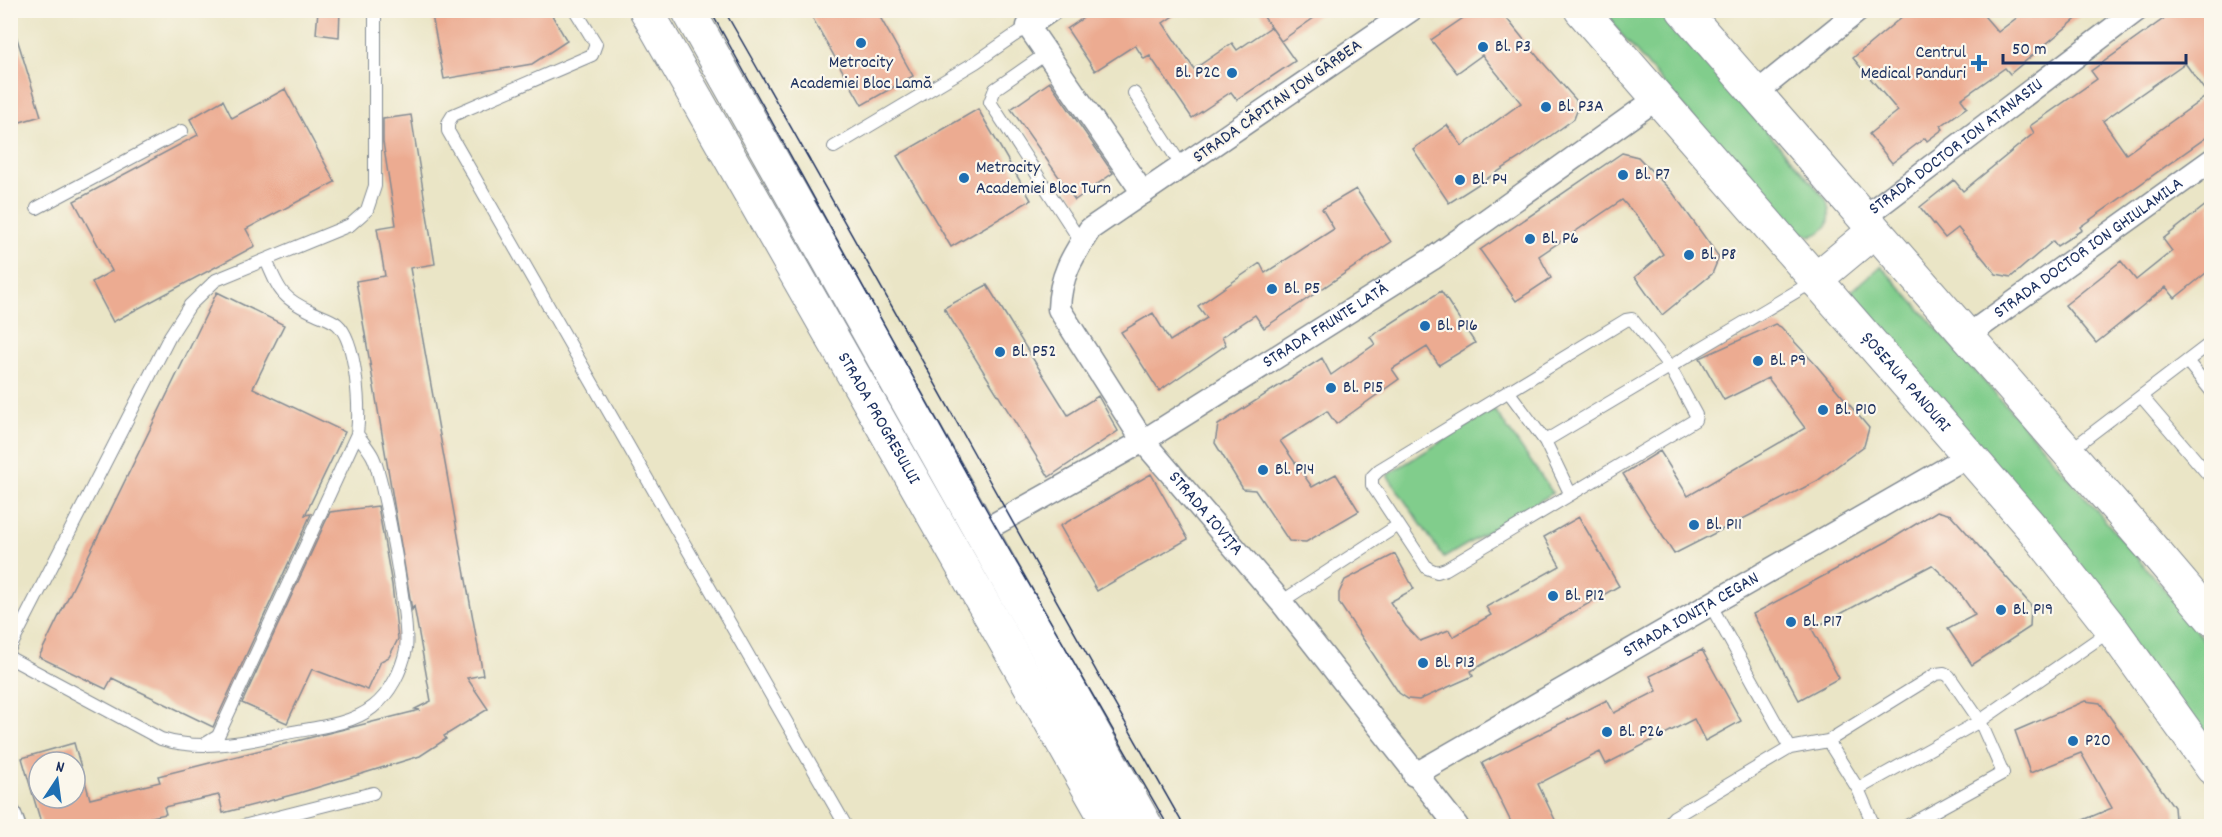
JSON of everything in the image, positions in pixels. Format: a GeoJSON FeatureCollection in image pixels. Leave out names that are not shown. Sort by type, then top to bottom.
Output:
{"type":"FeatureCollection","features":[{"type":"Feature","properties":{"kind":"main road","name":"STRADA PROGRESULUI"},"geometry":{"type":"LineString","coordinates":[[646,10],[1110,826]]}},
{"type":"Feature","properties":{"kind":"main road","name":"STRADA PROGRESULUI"},"geometry":{"type":"LineString","coordinates":[[688,10],[1146,826]]}},
{"type":"Feature","properties":{"kind":"main road","name":"ȘOSEAUA PANDURI"},"geometry":{"type":"LineString","coordinates":[[1581,10],[1656,99],[2034,530],[2112,629],[2211,768]]}},
{"type":"Feature","properties":{"kind":"main road"},"geometry":{"type":"LineString","coordinates":[[1683,10],[2211,619]]}},
{"type":"Feature","properties":{"kind":"main road"},"geometry":{"type":"LineString","coordinates":[[1815,280],[1868,225]]}},
{"type":"Feature","properties":{"kind":"main road"},"geometry":{"type":"LineString","coordinates":[[952,549],[981,532]]}},
{"type":"Feature","properties":{"kind":"street"},"geometry":{"type":"LineString","coordinates":[[1050,10],[1028,26],[1143,193]]}},
{"type":"Feature","properties":{"kind":"street","name":"STRADA CĂPITAN ION GÂRBEA"},"geometry":{"type":"LineString","coordinates":[[1143,193],[1183,168],[1411,10]]}},
{"type":"Feature","properties":{"kind":"street"},"geometry":{"type":"LineString","coordinates":[[1755,94],[1859,10]]}},
{"type":"Feature","properties":{"kind":"street","name":"STRADA DOCTOR ION ATANASIU"},"geometry":{"type":"LineString","coordinates":[[1868,225],[2136,10]]}},
{"type":"Feature","properties":{"kind":"street","name":"STRADA FRUNTE LATĂ"},"geometry":{"type":"LineString","coordinates":[[981,532],[1143,441],[1432,259],[1656,99]]}},
{"type":"Feature","properties":{"kind":"street","name":"STRADA DOCTOR ION GHIULAMILA"},"geometry":{"type":"LineString","coordinates":[[1967,336],[2211,160]]}},
{"type":"Feature","properties":{"kind":"street","name":"STRADA IOVIȚA"},"geometry":{"type":"LineString","coordinates":[[1143,193],[1090,229],[1081,242],[1060,286],[1059,309],[1143,441],[1281,602],[1414,775],[1457,826]]}},
{"type":"Feature","properties":{"kind":"street","name":"STRADA IONIȚA CEGAN"},"geometry":{"type":"LineString","coordinates":[[1414,775],[1968,456]]}},
{"type":"Feature","properties":{"kind":"street"},"geometry":{"type":"LineString","coordinates":[[10,815],[14,826]]}},
{"type":"Feature","properties":{"kind":"lane"},"geometry":{"type":"LineString","coordinates":[[10,648],[170,336],[190,304],[216,280],[350,225],[367,210],[375,186],[375,10]]}},
{"type":"Feature","properties":{"kind":"lane"},"geometry":{"type":"LineString","coordinates":[[575,10],[596,44],[592,55],[453,115],[448,123],[448,131],[846,826]]}},
{"type":"Feature","properties":{"kind":"lane"},"geometry":{"type":"LineString","coordinates":[[834,147],[976,62],[1028,26]]}},
{"type":"Feature","properties":{"kind":"lane"},"geometry":{"type":"LineString","coordinates":[[1047,53],[995,89],[990,102],[1081,242]]}},
{"type":"Feature","properties":{"kind":"lane"},"geometry":{"type":"LineString","coordinates":[[1134,93],[1183,168]]}},
{"type":"Feature","properties":{"kind":"lane"},"geometry":{"type":"LineString","coordinates":[[37,208],[182,131]]}},
{"type":"Feature","properties":{"kind":"lane"},"geometry":{"type":"LineString","coordinates":[[201,746],[218,736],[357,434],[359,413],[348,337],[336,323],[301,307],[280,292],[266,260]]}},
{"type":"Feature","properties":{"kind":"lane"},"geometry":{"type":"LineString","coordinates":[[1545,441],[1815,280]]}},
{"type":"Feature","properties":{"kind":"lane"},"geometry":{"type":"LineString","coordinates":[[1632,319],[1670,367],[1696,416],[1695,420],[1446,569],[1437,572],[1426,567],[1372,485],[1372,477],[1379,470],[1632,319]]}},
{"type":"Feature","properties":{"kind":"lane"},"geometry":{"type":"LineString","coordinates":[[2068,452],[2211,342]]}},
{"type":"Feature","properties":{"kind":"lane"},"geometry":{"type":"LineString","coordinates":[[2187,361],[2211,392]]}},
{"type":"Feature","properties":{"kind":"lane"},"geometry":{"type":"LineString","coordinates":[[1508,391],[1545,441],[1570,493]]}},
{"type":"Feature","properties":{"kind":"lane"},"geometry":{"type":"LineString","coordinates":[[2141,396],[2211,480]]}},
{"type":"Feature","properties":{"kind":"lane"},"geometry":{"type":"LineString","coordinates":[[10,658],[161,739],[181,745],[201,746],[263,738],[349,719],[372,708],[386,694],[398,674],[406,648],[406,625],[384,496],[373,457],[357,434]]}},
{"type":"Feature","properties":{"kind":"lane"},"geometry":{"type":"LineString","coordinates":[[1281,602],[1397,526]]}},
{"type":"Feature","properties":{"kind":"lane"},"geometry":{"type":"LineString","coordinates":[[1710,604],[1790,748]]}},
{"type":"Feature","properties":{"kind":"lane"},"geometry":{"type":"LineString","coordinates":[[1858,789],[1980,721],[2112,629]]}},
{"type":"Feature","properties":{"kind":"lane"},"geometry":{"type":"LineString","coordinates":[[1666,826],[1674,817],[1790,748],[1828,741],[1936,674],[1944,673],[1949,676],[1980,721],[2003,773],[1907,826]]}},
{"type":"Feature","properties":{"kind":"lane"},"geometry":{"type":"LineString","coordinates":[[1828,741],[1858,789],[1874,826]]}},
{"type":"Feature","properties":{"kind":"lane"},"geometry":{"type":"LineString","coordinates":[[243,826],[373,794]]}},
{"type":"Feature","properties":{"kind":"green space"},"geometry":{"type":"Polygon","coordinates":[[[1601,11],[1661,11],[1826,199],[1829,211],[1827,226],[1812,236],[1789,229],[1601,11]]]}},
{"type":"Feature","properties":{"kind":"green space"},"geometry":{"type":"Polygon","coordinates":[[[1881,266],[2026,428],[2169,595],[2211,650],[2211,744],[1847,295],[1881,266]]]}},
{"type":"Feature","properties":{"kind":"green space"},"geometry":{"type":"Polygon","coordinates":[[[1494,409],[1553,493],[1444,558],[1387,475],[1494,409]]]}},
{"type":"Feature","properties":{"kind":"building"},"geometry":{"type":"Polygon","coordinates":[[[318,10],[340,10],[339,37],[316,34],[318,10]]]}},
{"type":"Feature","properties":{"kind":"building"},"geometry":{"type":"Polygon","coordinates":[[[431,10],[549,10],[567,41],[532,64],[444,79],[431,10]]]}},
{"type":"Feature","properties":{"kind":"building","name":"Metrocity Academiei Bloc Lamă"},"geometry":{"type":"Polygon","coordinates":[[[808,10],[876,10],[913,76],[862,105],[808,10]]]}},
{"type":"Feature","properties":{"kind":"building"},"geometry":{"type":"Polygon","coordinates":[[[1095,10],[1182,10],[1163,23],[1194,69],[1232,43],[1237,50],[1271,27],[1295,61],[1237,100],[1231,92],[1192,118],[1150,56],[1144,59],[1135,45],[1095,71],[1067,29],[1095,10]]]}},
{"type":"Feature","properties":{"kind":"building"},"geometry":{"type":"Polygon","coordinates":[[[1259,10],[1325,10],[1281,41],[1259,10]]]}},
{"type":"Feature","properties":{"kind":"building"},"geometry":{"type":"Polygon","coordinates":[[[1475,10],[1500,10],[1576,100],[1577,111],[1574,119],[1521,157],[1449,203],[1413,149],[1447,125],[1462,146],[1521,103],[1482,55],[1457,73],[1431,40],[1475,10]]]}},
{"type":"Feature","properties":{"kind":"building"},"geometry":{"type":"Polygon","coordinates":[[[1910,10],[1979,10],[1998,32],[2027,10],[2087,10],[2010,74],[2005,68],[1961,99],[1967,107],[1941,126],[1943,129],[1927,141],[1925,138],[1892,163],[1869,134],[1898,111],[1853,58],[1910,10]]]}},
{"type":"Feature","properties":{"kind":"building"},"geometry":{"type":"Polygon","coordinates":[[[2176,10],[2200,10],[2211,26],[2211,134],[2080,227],[2082,230],[2057,246],[2053,241],[2011,277],[1996,274],[1958,228],[1945,238],[1920,207],[1954,180],[1963,191],[2034,133],[2030,126],[2097,79],[2091,71],[2176,10]],[[2185,63],[2103,121],[2126,154],[2208,95],[2185,63]]]}},
{"type":"Feature","properties":{"kind":"building"},"geometry":{"type":"Polygon","coordinates":[[[15,32],[41,116],[10,125],[10,33],[15,32]]]}},
{"type":"Feature","properties":{"kind":"building"},"geometry":{"type":"Polygon","coordinates":[[[1050,82],[1113,173],[1075,200],[1011,109],[1050,82]]]}},
{"type":"Feature","properties":{"kind":"building"},"geometry":{"type":"Polygon","coordinates":[[[285,89],[335,182],[246,229],[255,246],[113,322],[92,282],[112,271],[74,201],[198,135],[190,119],[223,100],[232,118],[285,89]]]}},
{"type":"Feature","properties":{"kind":"building","name":"Metrocity Academiei Bloc Turn"},"geometry":{"type":"Polygon","coordinates":[[[978,109],[1031,200],[951,247],[897,156],[978,109]]]}},
{"type":"Feature","properties":{"kind":"building"},"geometry":{"type":"Polygon","coordinates":[[[411,115],[435,264],[410,268],[483,675],[467,678],[488,709],[444,736],[446,739],[420,756],[299,793],[223,813],[219,795],[164,807],[166,814],[109,826],[42,826],[37,810],[87,810],[87,788],[90,799],[160,782],[158,776],[420,710],[415,709],[431,701],[414,606],[412,610],[356,281],[385,276],[377,228],[396,225],[383,142],[383,119],[411,115]]]}},
{"type":"Feature","properties":{"kind":"building"},"geometry":{"type":"Polygon","coordinates":[[[1622,153],[1638,157],[1673,193],[1719,257],[1712,274],[1662,315],[1635,277],[1663,254],[1640,220],[1622,200],[1539,256],[1551,278],[1516,301],[1480,250],[1622,153]]]}},
{"type":"Feature","properties":{"kind":"building","name":"Bl. P5"},"geometry":{"type":"Polygon","coordinates":[[[1356,189],[1391,242],[1264,328],[1255,315],[1222,337],[1226,345],[1159,391],[1121,332],[1153,313],[1170,341],[1207,318],[1198,306],[1260,263],[1265,273],[1334,229],[1322,209],[1356,189]]]}},
{"type":"Feature","properties":{"kind":"building"},"geometry":{"type":"Polygon","coordinates":[[[2211,201],[2211,269],[2175,298],[2166,287],[2096,343],[2065,305],[2121,261],[2136,280],[2172,251],[2163,239],[2211,201]]]}},
{"type":"Feature","properties":{"kind":"building","name":"Bl. P52"},"geometry":{"type":"Polygon","coordinates":[[[987,285],[1068,415],[1098,396],[1118,431],[1049,477],[944,308],[987,285]]]}},
{"type":"Feature","properties":{"kind":"building"},"geometry":{"type":"Polygon","coordinates":[[[1441,291],[1475,343],[1439,365],[1427,347],[1392,369],[1399,379],[1336,424],[1327,411],[1280,441],[1312,487],[1336,474],[1359,511],[1306,542],[1289,541],[1255,490],[1243,489],[1215,443],[1218,425],[1322,358],[1331,375],[1375,344],[1370,337],[1441,291]]]}},
{"type":"Feature","properties":{"kind":"building"},"geometry":{"type":"Polygon","coordinates":[[[217,292],[284,325],[253,388],[345,432],[305,515],[311,514],[213,727],[112,678],[106,689],[39,657],[217,292]]]}},
{"type":"Feature","properties":{"kind":"building"},"geometry":{"type":"Polygon","coordinates":[[[1775,324],[1781,327],[1816,365],[1869,428],[1864,446],[1817,481],[1674,554],[1623,474],[1660,451],[1688,496],[1805,428],[1768,378],[1724,400],[1700,358],[1775,324]]]}},
{"type":"Feature","properties":{"kind":"building"},"geometry":{"type":"Polygon","coordinates":[[[1151,474],[1188,539],[1097,591],[1060,526],[1151,474]]]}},
{"type":"Feature","properties":{"kind":"building"},"geometry":{"type":"Polygon","coordinates":[[[378,506],[392,585],[398,639],[389,657],[381,661],[368,690],[312,669],[287,723],[242,703],[330,512],[378,506]]]}},
{"type":"Feature","properties":{"kind":"building"},"geometry":{"type":"Polygon","coordinates":[[[1937,511],[1951,515],[2031,605],[2030,627],[1972,665],[1948,629],[1975,615],[1955,586],[1932,565],[1812,629],[1839,678],[1799,700],[1753,614],[1890,540],[1937,511]]]}},
{"type":"Feature","properties":{"kind":"building"},"geometry":{"type":"Polygon","coordinates":[[[1579,517],[1619,586],[1471,671],[1473,676],[1419,700],[1408,699],[1399,693],[1339,603],[1339,593],[1345,580],[1395,554],[1414,589],[1390,602],[1406,626],[1420,641],[1449,630],[1453,637],[1491,615],[1486,607],[1560,566],[1544,537],[1579,517]]]}},
{"type":"Feature","properties":{"kind":"building"},"geometry":{"type":"Polygon","coordinates":[[[1702,650],[1741,721],[1705,741],[1694,719],[1606,764],[1600,752],[1538,784],[1558,826],[1513,826],[1482,763],[1607,700],[1614,713],[1657,691],[1650,676],[1702,650]]]}},
{"type":"Feature","properties":{"kind":"building"},"geometry":{"type":"Polygon","coordinates":[[[2085,701],[2100,703],[2174,807],[2175,819],[2171,826],[2069,826],[2112,808],[2081,753],[2030,773],[2015,731],[2085,701]]]}},
{"type":"Feature","properties":{"kind":"building"},"geometry":{"type":"Polygon","coordinates":[[[74,743],[76,750],[50,750],[74,743]]]}},
{"type":"Feature","properties":{"kind":"building"},"geometry":{"type":"Polygon","coordinates":[[[27,757],[27,775],[22,758],[27,757]]]}},
{"type":"Feature","properties":{"kind":"tram line"},"geometry":{"type":"LineString","coordinates":[[710,10],[995,525],[1168,826]]}},
{"type":"Feature","properties":{"kind":"tram line"},"geometry":{"type":"LineString","coordinates":[[724,10],[1184,826]]}},
{"type":"Feature","properties":{"kind":"place","name":"Metrocity Academiei Bloc Lamă"},"geometry":{"type":"Point","coordinates":[861,43]}},
{"type":"Feature","properties":{"kind":"place","name":"Bl. P3"},"geometry":{"type":"Point","coordinates":[1483,47]}},
{"type":"Feature","properties":{"kind":"place","name":"Centrul Medical Panduri"},"geometry":{"type":"Point","coordinates":[1979,63]}},
{"type":"Feature","properties":{"kind":"place","name":"Bl. P2C"},"geometry":{"type":"Point","coordinates":[1232,73]}},
{"type":"Feature","properties":{"kind":"place","name":"Bl. P3A"},"geometry":{"type":"Point","coordinates":[1546,107]}},
{"type":"Feature","properties":{"kind":"place","name":"Bl. P7"},"geometry":{"type":"Point","coordinates":[1623,175]}},
{"type":"Feature","properties":{"kind":"place","name":"Metrocity Academiei Bloc Turn"},"geometry":{"type":"Point","coordinates":[964,178]}},
{"type":"Feature","properties":{"kind":"place","name":"Bl. P4"},"geometry":{"type":"Point","coordinates":[1460,180]}},
{"type":"Feature","properties":{"kind":"place","name":"Bl. P6"},"geometry":{"type":"Point","coordinates":[1530,239]}},
{"type":"Feature","properties":{"kind":"place","name":"Bl. P8"},"geometry":{"type":"Point","coordinates":[1689,255]}},
{"type":"Feature","properties":{"kind":"place","name":"Bl. P5"},"geometry":{"type":"Point","coordinates":[1272,289]}},
{"type":"Feature","properties":{"kind":"place","name":"Bl. P16"},"geometry":{"type":"Point","coordinates":[1425,326]}},
{"type":"Feature","properties":{"kind":"place","name":"Bl. P52"},"geometry":{"type":"Point","coordinates":[1000,352]}},
{"type":"Feature","properties":{"kind":"place","name":"Bl. P9"},"geometry":{"type":"Point","coordinates":[1758,361]}},
{"type":"Feature","properties":{"kind":"place","name":"Bl. P15"},"geometry":{"type":"Point","coordinates":[1331,388]}},
{"type":"Feature","properties":{"kind":"place","name":"Bl. P10"},"geometry":{"type":"Point","coordinates":[1823,410]}},
{"type":"Feature","properties":{"kind":"place","name":"Bl. P14"},"geometry":{"type":"Point","coordinates":[1263,470]}},
{"type":"Feature","properties":{"kind":"place","name":"Bl. P11"},"geometry":{"type":"Point","coordinates":[1694,525]}},
{"type":"Feature","properties":{"kind":"place","name":"Bl. P12"},"geometry":{"type":"Point","coordinates":[1553,596]}},
{"type":"Feature","properties":{"kind":"place","name":"Bl. P19"},"geometry":{"type":"Point","coordinates":[2001,610]}},
{"type":"Feature","properties":{"kind":"place","name":"Bl. P17"},"geometry":{"type":"Point","coordinates":[1791,622]}},
{"type":"Feature","properties":{"kind":"place","name":"Bl. P13"},"geometry":{"type":"Point","coordinates":[1423,663]}},
{"type":"Feature","properties":{"kind":"place","name":"Bl. P26"},"geometry":{"type":"Point","coordinates":[1607,732]}},
{"type":"Feature","properties":{"kind":"place","name":"P20"},"geometry":{"type":"Point","coordinates":[2073,741]}}]}
